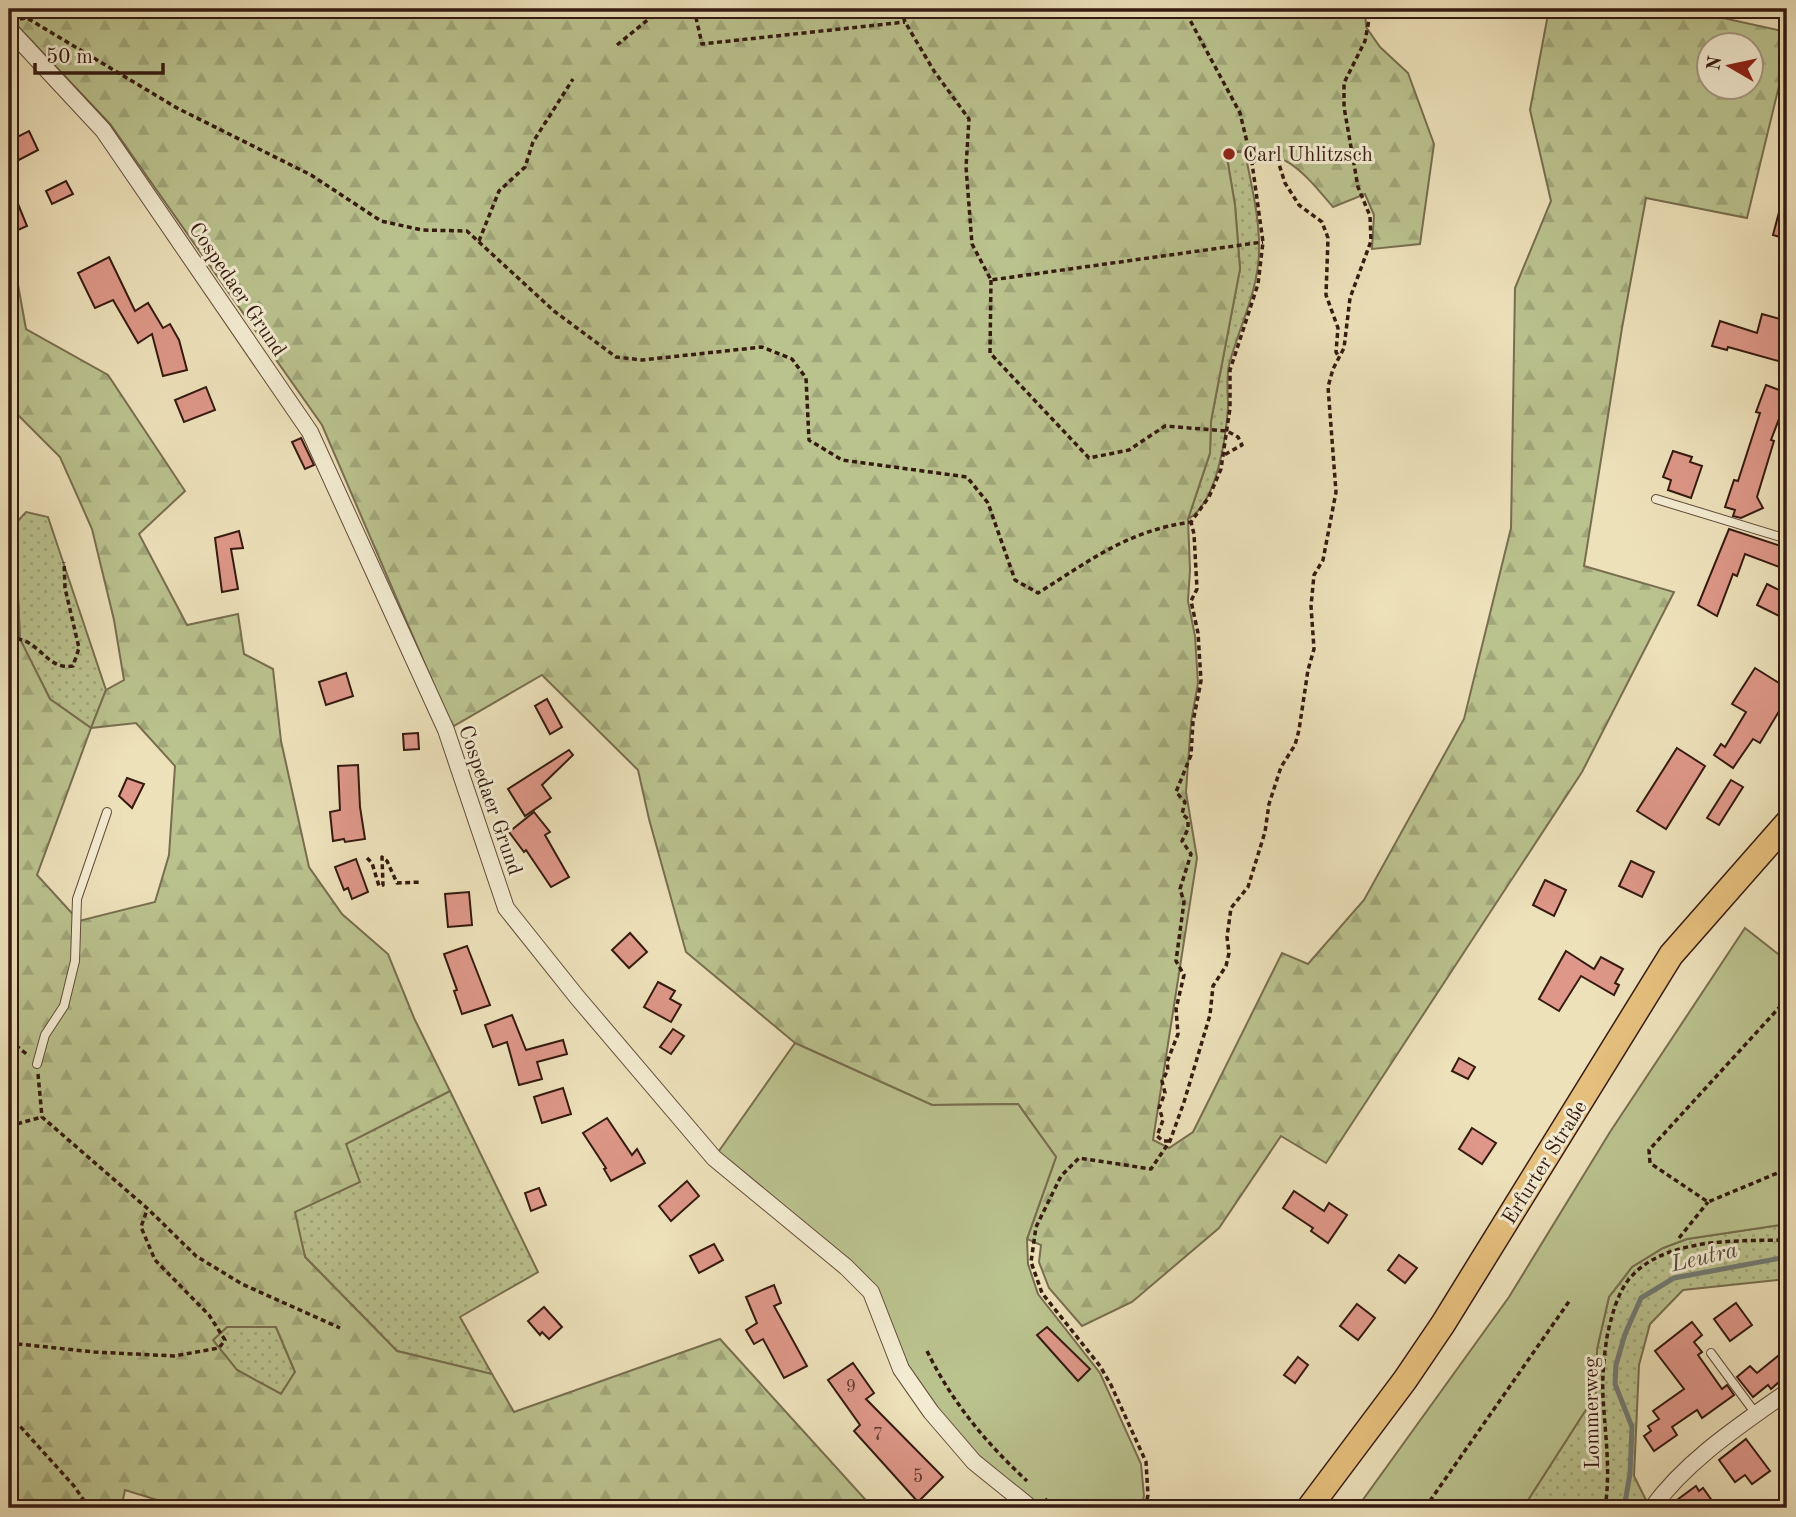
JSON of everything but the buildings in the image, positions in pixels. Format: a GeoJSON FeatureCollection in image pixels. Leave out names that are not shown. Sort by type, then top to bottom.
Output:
{"type":"FeatureCollection","features":[{"type":"Feature","properties":{"kind":"main road","name":"Erfurter Straße"},"geometry":{"type":"LineString","coordinates":[[1309,1508],[1405,1380],[1443,1324],[1671,955],[1787,823]]}},
{"type":"Feature","properties":{"kind":"street","name":"Cospedaer Grund"},"geometry":{"type":"LineString","coordinates":[[13,24],[103,130],[310,432],[446,730],[506,908],[577,997],[714,1158],[846,1267],[871,1292],[901,1369],[931,1412],[974,1462],[1031,1508]]}},
{"type":"Feature","properties":{"kind":"street"},"geometry":{"type":"LineString","coordinates":[[1652,1508],[1669,1485],[1691,1465],[1787,1392]]}},
{"type":"Feature","properties":{"kind":"lane"},"geometry":{"type":"LineString","coordinates":[[1656,499],[1787,539]]}},
{"type":"Feature","properties":{"kind":"lane"},"geometry":{"type":"LineString","coordinates":[[37,1064],[45,1035],[64,1006],[75,961],[77,899],[107,812]]}},
{"type":"Feature","properties":{"kind":"lane"},"geometry":{"type":"LineString","coordinates":[[1711,1353],[1756,1414]]}},
{"type":"Feature","properties":{"kind":"path"},"geometry":{"type":"LineString","coordinates":[[617,45],[662,9]]}},
{"type":"Feature","properties":{"kind":"path"},"geometry":{"type":"LineString","coordinates":[[694,9],[702,44],[905,22]]}},
{"type":"Feature","properties":{"kind":"path"},"geometry":{"type":"LineString","coordinates":[[901,9],[905,22],[934,71],[969,119],[966,167],[972,244],[991,280],[990,353],[1089,458],[1129,450],[1166,426],[1227,431],[1238,437],[1242,446],[1223,456]]}},
{"type":"Feature","properties":{"kind":"path"},"geometry":{"type":"LineString","coordinates":[[13,24],[27,18],[177,108],[311,174],[381,221],[422,230],[467,231],[554,311],[616,357],[642,360],[762,347],[792,359],[806,379],[809,440],[842,460],[967,477],[988,503],[1015,580],[1038,593],[1096,555],[1129,539],[1191,522],[1209,498],[1221,469],[1230,408],[1230,370],[1258,284],[1263,242],[1252,163],[1240,113],[1184,9]]}},
{"type":"Feature","properties":{"kind":"path"},"geometry":{"type":"LineString","coordinates":[[1145,1508],[1148,1495],[1146,1462],[1111,1385],[1100,1366],[1042,1293],[1031,1262],[1036,1227],[1061,1176],[1079,1158],[1151,1169],[1170,1141],[1200,1052],[1202,1035],[1210,1015],[1213,986],[1226,966],[1231,908],[1248,887],[1281,767],[1295,745],[1314,649],[1311,606],[1314,575],[1324,560],[1336,492],[1328,387],[1333,369],[1344,348],[1350,298],[1371,241],[1370,216],[1357,187],[1344,107],[1344,83],[1366,41],[1371,9]]}},
{"type":"Feature","properties":{"kind":"path"},"geometry":{"type":"LineString","coordinates":[[480,241],[499,191],[525,167],[533,142],[573,79]]}},
{"type":"Feature","properties":{"kind":"path"},"geometry":{"type":"LineString","coordinates":[[1252,163],[1262,156],[1278,161],[1285,183],[1299,205],[1322,222],[1328,238],[1325,295],[1338,328],[1336,352],[1339,357]]}},
{"type":"Feature","properties":{"kind":"path"},"geometry":{"type":"LineString","coordinates":[[991,280],[1263,242]]}},
{"type":"Feature","properties":{"kind":"path"},"geometry":{"type":"LineString","coordinates":[[1170,1141],[1163,1141],[1157,1136],[1163,1121],[1159,1108],[1166,1093],[1163,1081],[1168,1070],[1167,1062],[1178,1034],[1175,1009],[1184,975],[1176,961],[1184,902],[1180,889],[1191,854],[1182,841],[1188,829],[1188,819],[1182,814],[1185,802],[1176,792],[1191,755],[1201,681],[1198,633],[1191,601],[1197,589],[1191,522]]}},
{"type":"Feature","properties":{"kind":"path"},"geometry":{"type":"LineString","coordinates":[[9,637],[27,641],[48,660],[65,668],[73,666],[79,648],[65,588],[64,562]]}},
{"type":"Feature","properties":{"kind":"path"},"geometry":{"type":"LineString","coordinates":[[367,858],[372,863],[379,886],[383,885],[383,857],[397,883],[422,882]]}},
{"type":"Feature","properties":{"kind":"path"},"geometry":{"type":"LineString","coordinates":[[1708,1202],[1650,1163],[1648,1150],[1787,999]]}},
{"type":"Feature","properties":{"kind":"path"},"geometry":{"type":"LineString","coordinates":[[9,1040],[37,1064],[42,1117],[148,1209],[196,1256],[243,1284],[340,1328]]}},
{"type":"Feature","properties":{"kind":"path"},"geometry":{"type":"LineString","coordinates":[[9,1126],[42,1117]]}},
{"type":"Feature","properties":{"kind":"path"},"geometry":{"type":"LineString","coordinates":[[1679,1238],[1708,1202],[1787,1169]]}},
{"type":"Feature","properties":{"kind":"path"},"geometry":{"type":"LineString","coordinates":[[9,1343],[94,1352],[174,1356],[219,1348],[225,1340],[209,1315],[155,1260],[141,1227],[148,1209]]}},
{"type":"Feature","properties":{"kind":"path","name":"Lommerweg"},"geometry":{"type":"LineString","coordinates":[[1605,1508],[1609,1455],[1602,1395],[1603,1361],[1610,1322],[1629,1278],[1648,1262],[1696,1245],[1787,1240]]}},
{"type":"Feature","properties":{"kind":"path"},"geometry":{"type":"LineString","coordinates":[[1425,1508],[1570,1300]]}},
{"type":"Feature","properties":{"kind":"path"},"geometry":{"type":"LineString","coordinates":[[927,1350],[966,1418],[992,1448],[1030,1484]]}},
{"type":"Feature","properties":{"kind":"path"},"geometry":{"type":"LineString","coordinates":[[9,1415],[74,1486],[89,1508]]}},
{"type":"Feature","properties":{"kind":"green space"},"geometry":{"type":"Polygon","coordinates":[[[9,9],[1365,9],[1366,27],[1380,47],[1408,73],[1434,144],[1420,244],[1372,249],[1374,215],[1365,194],[1333,207],[1310,180],[1288,162],[1262,153],[1226,152],[1235,205],[1240,269],[1211,421],[1210,453],[1188,519],[1188,601],[1195,636],[1198,683],[1191,722],[1186,792],[1197,858],[1153,1140],[1169,1148],[1193,1132],[1282,953],[1308,964],[1364,900],[1464,719],[1511,528],[1515,288],[1551,201],[1530,110],[1549,9],[1682,9],[1787,32],[1787,53],[1747,218],[1646,198],[1584,566],[1674,592],[1582,772],[1326,1163],[1281,1136],[1219,1228],[1132,1302],[1082,1326],[1049,1288],[1039,1262],[1041,1245],[1027,1239],[1056,1157],[1018,1104],[932,1105],[795,1043],[686,952],[638,770],[542,675],[452,727],[322,425],[110,124],[9,17],[9,9]]]}},
{"type":"Feature","properties":{"kind":"green space"},"geometry":{"type":"Polygon","coordinates":[[[1226,152],[1245,152],[1258,227],[1258,267],[1252,295],[1229,365],[1227,420],[1218,469],[1206,499],[1188,519],[1210,453],[1211,421],[1240,269],[1235,205],[1226,152]]]}},
{"type":"Feature","properties":{"kind":"green space"},"geometry":{"type":"Polygon","coordinates":[[[9,261],[15,268],[26,329],[108,375],[185,491],[139,534],[187,625],[238,614],[244,654],[273,669],[281,741],[309,867],[342,914],[388,954],[414,1018],[450,1091],[346,1144],[360,1182],[295,1212],[305,1257],[397,1351],[492,1374],[514,1412],[720,1339],[873,1508],[183,1508],[125,1490],[121,1508],[9,1508],[9,562],[17,575],[20,639],[50,699],[91,728],[106,690],[124,680],[114,620],[92,529],[60,457],[12,409],[9,410],[9,261]],[[136,723],[91,728],[37,875],[79,921],[155,902],[169,855],[175,766],[136,723]],[[227,1327],[213,1340],[237,1370],[281,1394],[295,1372],[276,1327],[227,1327]]]}},
{"type":"Feature","properties":{"kind":"green space"},"geometry":{"type":"Polygon","coordinates":[[[26,512],[48,517],[106,690],[91,728],[50,699],[20,640],[17,576],[9,562],[9,513],[17,522],[26,512]]]}},
{"type":"Feature","properties":{"kind":"green space"},"geometry":{"type":"Polygon","coordinates":[[[1745,928],[1787,961],[1787,1224],[1687,1239],[1663,1248],[1632,1267],[1609,1297],[1597,1349],[1596,1394],[1523,1508],[1357,1508],[1509,1297],[1610,1132],[1745,928]]]}},
{"type":"Feature","properties":{"kind":"green space"},"geometry":{"type":"Polygon","coordinates":[[[795,1043],[932,1105],[1018,1104],[1056,1157],[1027,1239],[1028,1264],[1038,1294],[1100,1373],[1141,1464],[1144,1496],[1141,1508],[1036,1508],[931,1412],[871,1292],[714,1158],[795,1043]]]}},
{"type":"Feature","properties":{"kind":"green space"},"geometry":{"type":"Polygon","coordinates":[[[450,1091],[538,1272],[460,1317],[492,1374],[397,1351],[305,1257],[294,1212],[359,1182],[345,1144],[450,1091]]]}},
{"type":"Feature","properties":{"kind":"green space"},"geometry":{"type":"Polygon","coordinates":[[[1787,1224],[1787,1279],[1683,1290],[1650,1324],[1639,1365],[1634,1476],[1648,1508],[1523,1508],[1596,1394],[1597,1349],[1609,1297],[1632,1267],[1663,1248],[1687,1239],[1787,1224]]]}},
{"type":"Feature","properties":{"kind":"green space"},"geometry":{"type":"Polygon","coordinates":[[[227,1327],[276,1327],[295,1372],[281,1394],[237,1370],[213,1340],[227,1327]]]}},
{"type":"Feature","properties":{"kind":"waterway","name":"Leutra"},"geometry":{"type":"LineString","coordinates":[[1624,1508],[1630,1474],[1632,1427],[1615,1384],[1616,1365],[1625,1334],[1641,1298],[1674,1278],[1787,1257]]}},
{"type":"Feature","properties":{"kind":"place","name":"Carl Uhlitzsch"},"geometry":{"type":"Point","coordinates":[1229,154]}}]}
